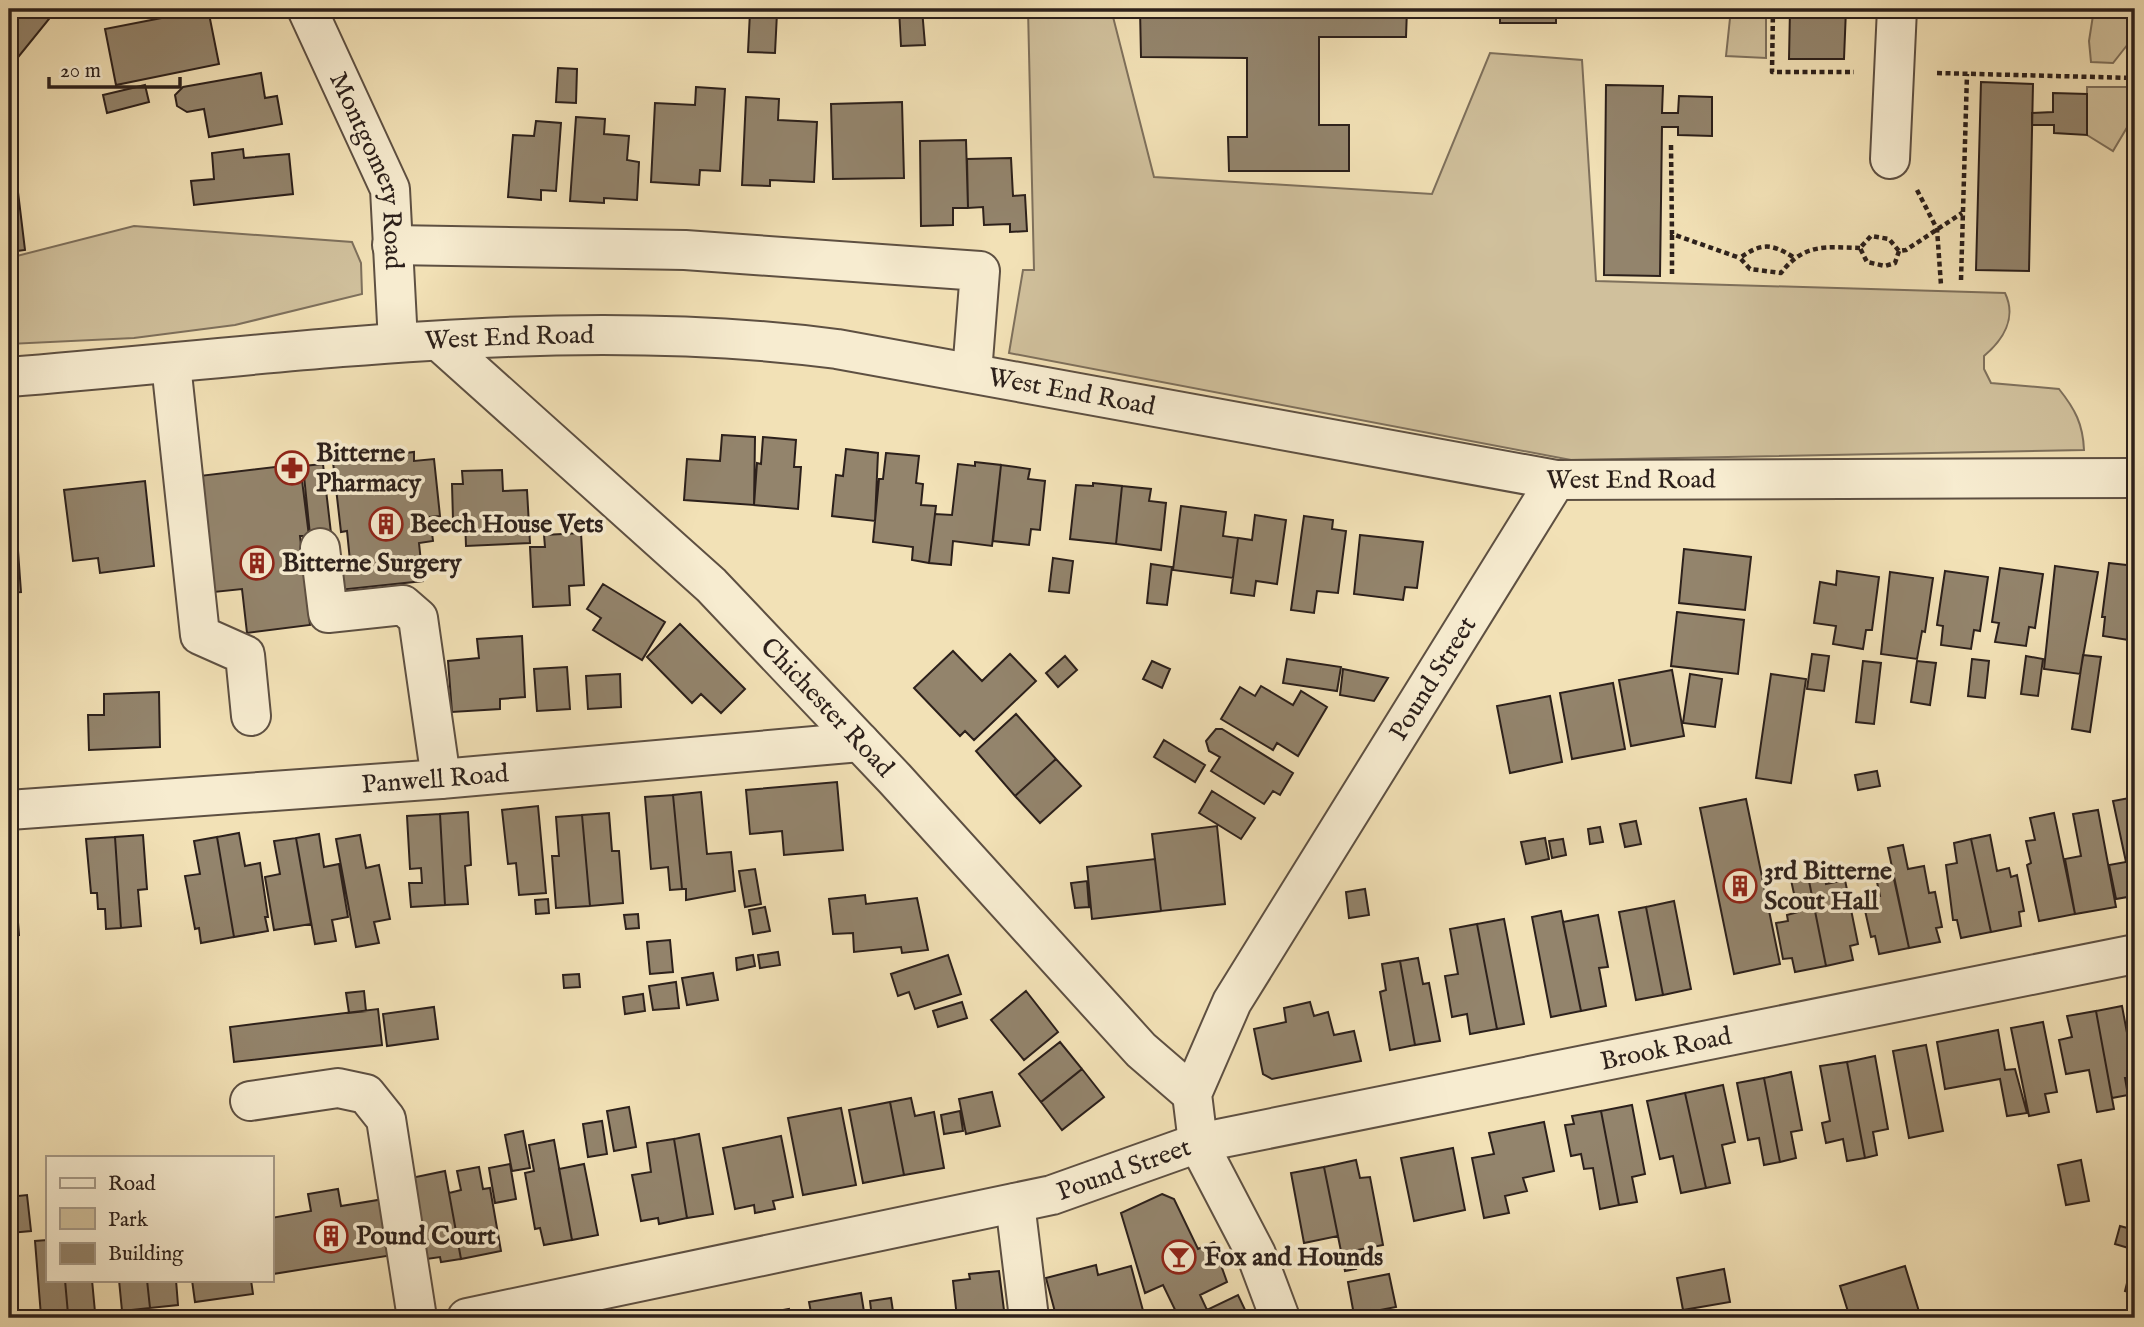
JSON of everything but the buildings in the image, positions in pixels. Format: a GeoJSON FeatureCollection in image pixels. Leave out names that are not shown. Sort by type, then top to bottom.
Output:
{"type":"FeatureCollection","features":[{"type":"Feature","properties":{"kind":"street","name":"Montgomery Road"},"geometry":{"type":"LineString","coordinates":[[307,9],[390,189],[398,342]]}},
{"type":"Feature","properties":{"kind":"street"},"geometry":{"type":"LineString","coordinates":[[1897,9],[1902,172]]}},
{"type":"Feature","properties":{"kind":"street"},"geometry":{"type":"LineString","coordinates":[[392,245],[685,250],[980,271],[972,373]]}},
{"type":"Feature","properties":{"kind":"street","name":"West End Road"},"geometry":{"type":"LineString","coordinates":[[9,377],[398,342],[563,334],[743,338],[837,349],[1556,480],[2135,478]]}},
{"type":"Feature","properties":{"kind":"street","name":"Chichester Road"},"geometry":{"type":"LineString","coordinates":[[439,341],[711,585],[860,742],[1140,1050],[1192,1094]]}},
{"type":"Feature","properties":{"kind":"street"},"geometry":{"type":"LineString","coordinates":[[171,364],[200,635],[245,655],[251,716]]}},
{"type":"Feature","properties":{"kind":"street","name":"Pound Street"},"geometry":{"type":"LineString","coordinates":[[467,1318],[563,1309],[1052,1195],[1198,1143],[1192,1094],[1232,1002],[1556,480]]}},
{"type":"Feature","properties":{"kind":"street"},"geometry":{"type":"LineString","coordinates":[[320,548],[328,613],[403,605],[418,618],[441,779]]}},
{"type":"Feature","properties":{"kind":"street","name":"Panwell Road"},"geometry":{"type":"LineString","coordinates":[[9,810],[441,779],[860,742]]}},
{"type":"Feature","properties":{"kind":"street","name":"Brook Road"},"geometry":{"type":"LineString","coordinates":[[1198,1143],[2135,954]]}},
{"type":"Feature","properties":{"kind":"street"},"geometry":{"type":"LineString","coordinates":[[250,1101],[338,1088],[366,1094],[386,1119],[417,1318]]}},
{"type":"Feature","properties":{"kind":"street"},"geometry":{"type":"LineString","coordinates":[[1198,1143],[1256,1254],[1280,1318]]}},
{"type":"Feature","properties":{"kind":"street"},"geometry":{"type":"LineString","coordinates":[[1016,1203],[1029,1318]]}},
{"type":"Feature","properties":{"kind":"path"},"geometry":{"type":"LineString","coordinates":[[1772,72],[1773,9]]}},
{"type":"Feature","properties":{"kind":"path"},"geometry":{"type":"LineString","coordinates":[[1961,280],[1967,74]]}},
{"type":"Feature","properties":{"kind":"path"},"geometry":{"type":"LineString","coordinates":[[2037,74],[2135,78]]}},
{"type":"Feature","properties":{"kind":"path"},"geometry":{"type":"LineString","coordinates":[[1671,145],[1672,274]]}},
{"type":"Feature","properties":{"kind":"path"},"geometry":{"type":"LineString","coordinates":[[1902,172],[1937,229],[1941,285]]}},
{"type":"Feature","properties":{"kind":"path"},"geometry":{"type":"LineString","coordinates":[[1899,251],[1906,250],[1963,212]]}},
{"type":"Feature","properties":{"kind":"path"},"geometry":{"type":"LineString","coordinates":[[1672,234],[1740,258],[1750,269],[1771,273],[1781,273],[1793,257],[1819,247],[1860,248],[1871,236],[1889,239],[1899,251]]}},
{"type":"Feature","properties":{"kind":"path"},"geometry":{"type":"LineString","coordinates":[[1740,258],[1758,245],[1776,246],[1793,257]]}},
{"type":"Feature","properties":{"kind":"path"},"geometry":{"type":"LineString","coordinates":[[1860,248],[1867,262],[1885,266],[1895,262],[1899,251]]}},
{"type":"Feature","properties":{"kind":"green space"},"geometry":{"type":"Polygon","coordinates":[[[1028,9],[1111,9],[1154,177],[1432,194],[1490,53],[1582,60],[1596,281],[2005,293],[2009,320],[2002,336],[1984,356],[1984,369],[1991,383],[2059,389],[2077,417],[2084,450],[1571,460],[1009,353],[1023,270],[1034,270],[1028,9]]]}},
{"type":"Feature","properties":{"kind":"green space"},"geometry":{"type":"Polygon","coordinates":[[[1731,9],[1766,9],[1766,58],[1726,56],[1731,9]]]}},
{"type":"Feature","properties":{"kind":"green space"},"geometry":{"type":"Polygon","coordinates":[[[2094,9],[2129,9],[2128,44],[2113,63],[2091,62],[2089,41],[2094,9]]]}},
{"type":"Feature","properties":{"kind":"green space"},"geometry":{"type":"Polygon","coordinates":[[[2087,87],[2135,87],[2135,114],[2113,151],[2087,135],[2087,87]]]}},
{"type":"Feature","properties":{"kind":"green space"},"geometry":{"type":"Polygon","coordinates":[[[134,226],[352,242],[361,263],[362,294],[235,325],[134,338],[9,344],[9,258],[134,226]]]}},
{"type":"Feature","properties":{"kind":"place","name":"Bitterne Pharmacy"},"geometry":{"type":"Point","coordinates":[292,468]}},
{"type":"Feature","properties":{"kind":"place","name":"Beech House Vets"},"geometry":{"type":"Point","coordinates":[386,524]}},
{"type":"Feature","properties":{"kind":"place","name":"Bitterne Surgery"},"geometry":{"type":"Point","coordinates":[257,563]}},
{"type":"Feature","properties":{"kind":"place","name":"3rd Bitterne Scout Hall"},"geometry":{"type":"Point","coordinates":[1740,886]}},
{"type":"Feature","properties":{"kind":"place","name":"Pound Court"},"geometry":{"type":"Point","coordinates":[331,1236]}},
{"type":"Feature","properties":{"kind":"place","name":"Fox and Hounds"},"geometry":{"type":"Point","coordinates":[1179,1257]}}]}
